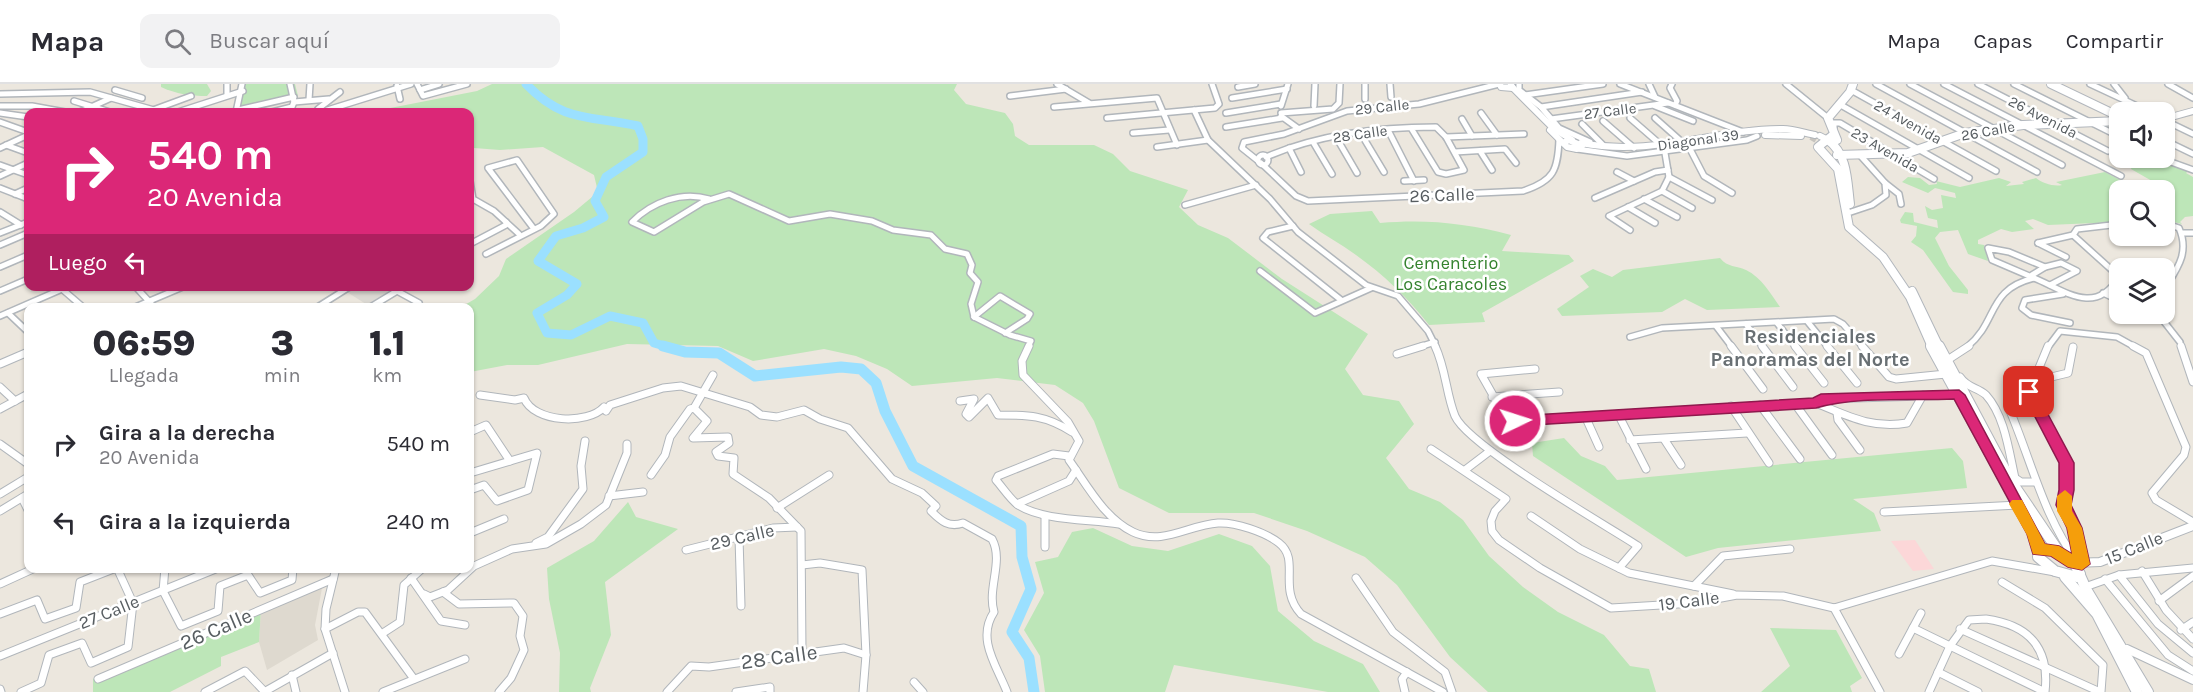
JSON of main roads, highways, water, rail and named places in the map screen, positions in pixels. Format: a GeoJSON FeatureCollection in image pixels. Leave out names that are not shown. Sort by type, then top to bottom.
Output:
{"type":"FeatureCollection","features":[{"type":"Feature","properties":{"kind":"main road"},"geometry":{"type":"LineString","coordinates":[[2051,84],[2109,113]]}},
{"type":"Feature","properties":{"kind":"main road"},"geometry":{"type":"LineString","coordinates":[[1852,87],[1828,118],[1821,140],[1838,169],[1849,226],[1891,267],[1910,297],[1932,350],[1950,374],[2012,482],[2060,552],[2078,566],[2085,587],[2127,650],[2148,692]]}},
{"type":"Feature","properties":{"kind":"main road","name":"26 Calle"},"geometry":{"type":"LineString","coordinates":[[1821,140],[1839,151],[1859,154],[1890,153],[1919,150],[1965,133],[2023,125],[2109,121]]}},
{"type":"Feature","properties":{"kind":"main road"},"geometry":{"type":"LineString","coordinates":[[1821,140],[1839,151],[1855,228],[1892,261],[1917,298],[1959,395],[2034,534],[2038,554],[2075,586],[2120,652],[2137,692]]}},
{"type":"Feature","properties":{"kind":"main road"},"geometry":{"type":"LineString","coordinates":[[2038,554],[2049,548],[2060,552]]}},
{"type":"Feature","properties":{"kind":"main road"},"geometry":{"type":"LineString","coordinates":[[2059,573],[2077,577],[2078,566]]}},
{"type":"Feature","properties":{"kind":"waterway"},"geometry":{"type":"LineString","coordinates":[[526,84],[540,97],[566,112],[638,126],[643,139],[643,152],[606,177],[595,201],[604,217],[583,228],[556,236],[538,261],[577,284],[567,295],[537,313],[547,333],[571,335],[610,316],[643,323],[654,343],[668,347]]}},
{"type":"Feature","properties":{"kind":"waterway"},"geometry":{"type":"LineString","coordinates":[[663,346],[685,352],[719,353],[755,376],[841,367],[861,369],[876,383],[885,411],[913,466],[1021,526],[1022,557],[1031,589],[1012,632],[1029,658],[1034,692]]}},
{"type":"Feature","properties":{"kind":"tunnel"},"geometry":{"type":"LineString","coordinates":[[1811,137],[1816,140]]}},
{"type":"Feature","properties":{"kind":"district","name":"Residenciales Panoramas del Norte"},"geometry":{"type":"Point","coordinates":[1810,348]}},
{"type":"Feature","properties":{"kind":"park label","name":"Cementerio Los Caracoles"},"geometry":{"type":"Point","coordinates":[1451,273]}}]}
